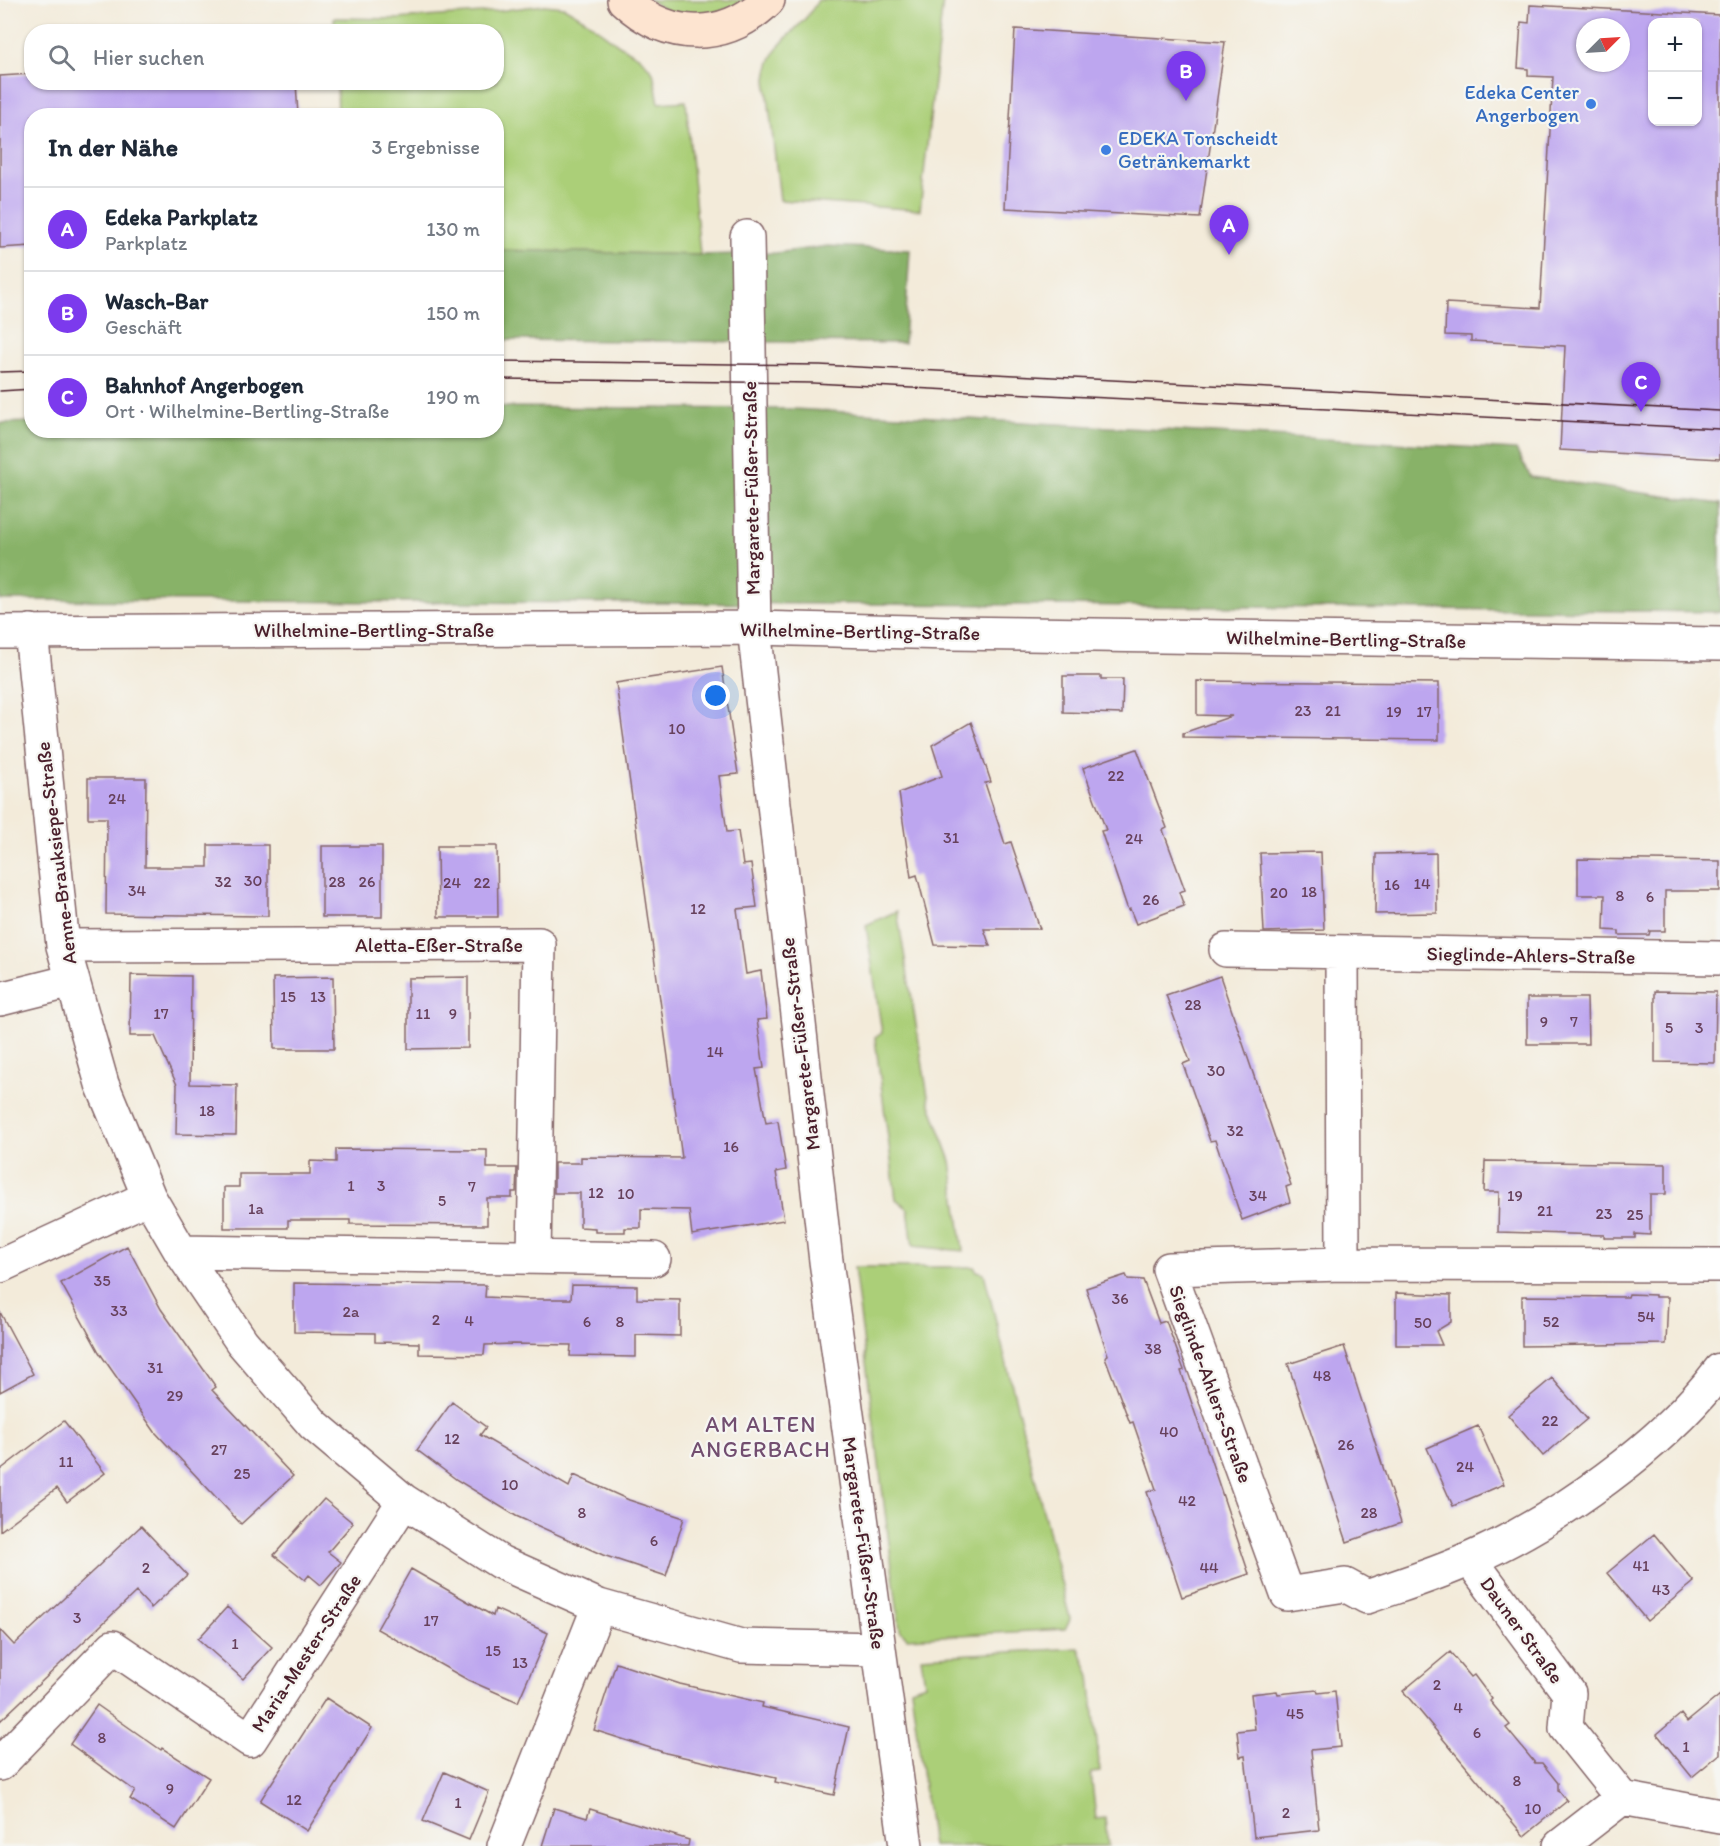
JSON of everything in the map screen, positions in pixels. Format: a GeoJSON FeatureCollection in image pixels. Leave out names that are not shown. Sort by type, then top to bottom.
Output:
{"type":"FeatureCollection","features":[{"type":"Feature","properties":{"kind":"main road"},"geometry":{"type":"LineString","coordinates":[[624,0],[639,14],[660,25],[684,31],[700,31],[733,25],[755,13],[768,0]]}},
{"type":"Feature","properties":{"kind":"street","name":"Margarete-Füßer-Straße"},"geometry":{"type":"LineString","coordinates":[[747,237],[754,628],[826,1261],[906,1846]]}},
{"type":"Feature","properties":{"kind":"street","name":"Wilhelmine-Bertling-Straße"},"geometry":{"type":"LineString","coordinates":[[16,632],[754,628],[1720,644]]}},
{"type":"Feature","properties":{"kind":"street","name":"Aenne-Brauksiepe-Straße"},"geometry":{"type":"LineString","coordinates":[[16,632],[63,946],[102,1084],[149,1197],[181,1252],[242,1342],[314,1425],[404,1502],[500,1562],[599,1606],[741,1646],[879,1649]]}},
{"type":"Feature","properties":{"kind":"street","name":"Aletta-Eßer-Straße"},"geometry":{"type":"LineString","coordinates":[[63,946],[538,944],[534,1257]]}},
{"type":"Feature","properties":{"kind":"street","name":"Sieglinde-Ahlers-Straße"},"geometry":{"type":"LineString","coordinates":[[1226,950],[1720,958]]}},
{"type":"Feature","properties":{"kind":"street"},"geometry":{"type":"LineString","coordinates":[[1342,952],[1343,1264]]}},
{"type":"Feature","properties":{"kind":"street"},"geometry":{"type":"LineString","coordinates":[[0,999],[72,981]]}},
{"type":"Feature","properties":{"kind":"street"},"geometry":{"type":"LineString","coordinates":[[0,1266],[149,1197]]}},
{"type":"Feature","properties":{"kind":"street"},"geometry":{"type":"LineString","coordinates":[[181,1252],[654,1259]]}},
{"type":"Feature","properties":{"kind":"street","name":"Sieglinde-Ahlers-Straße"},"geometry":{"type":"LineString","coordinates":[[1470,1559],[1367,1597],[1345,1585],[1287,1594],[1169,1269],[1343,1264],[1720,1265]]}},
{"type":"Feature","properties":{"kind":"street"},"geometry":{"type":"LineString","coordinates":[[1470,1559],[1554,1514],[1633,1458],[1709,1385],[1720,1370]]}},
{"type":"Feature","properties":{"kind":"street","name":"Maria-Mester-Straße"},"geometry":{"type":"LineString","coordinates":[[0,1764],[113,1647],[250,1740],[404,1502]]}},
{"type":"Feature","properties":{"kind":"street","name":"Dauner Straße"},"geometry":{"type":"LineString","coordinates":[[1470,1559],[1569,1693],[1566,1728],[1622,1798]]}},
{"type":"Feature","properties":{"kind":"street"},"geometry":{"type":"LineString","coordinates":[[504,1846],[599,1606]]}},
{"type":"Feature","properties":{"kind":"street"},"geometry":{"type":"LineString","coordinates":[[1560,1846],[1622,1798],[1720,1816]]}},
{"type":"Feature","properties":{"kind":"green space"},"geometry":{"type":"Polygon","coordinates":[[[648,0],[747,0],[710,16],[672,13],[648,0]]]}},
{"type":"Feature","properties":{"kind":"green space"},"geometry":{"type":"Polygon","coordinates":[[[818,0],[943,0],[920,210],[780,200],[766,79],[774,54],[818,0]]]}},
{"type":"Feature","properties":{"kind":"green space"},"geometry":{"type":"Polygon","coordinates":[[[544,5],[564,7],[640,57],[653,72],[659,103],[686,101],[700,255],[504,250],[504,108],[338,108],[337,90],[504,90],[504,24],[334,24],[334,18],[397,19],[482,13],[544,5]]]}},
{"type":"Feature","properties":{"kind":"green space"},"geometry":{"type":"Polygon","coordinates":[[[828,246],[910,250],[904,343],[504,340],[504,250],[700,255],[776,253],[828,246]]]}},
{"type":"Feature","properties":{"kind":"green space"},"geometry":{"type":"Polygon","coordinates":[[[504,407],[793,409],[1516,450],[1531,477],[1720,504],[1720,612],[1045,605],[0,600],[0,423],[24,422],[24,438],[504,438],[504,407]]]}},
{"type":"Feature","properties":{"kind":"green space"},"geometry":{"type":"Polygon","coordinates":[[[897,911],[929,1102],[951,1161],[963,1251],[913,1246],[908,1209],[896,1199],[875,1038],[882,1033],[866,925],[897,911]]]}},
{"type":"Feature","properties":{"kind":"green space"},"geometry":{"type":"Polygon","coordinates":[[[854,1267],[974,1267],[977,1271],[984,1273],[1070,1619],[1065,1629],[907,1638],[900,1630],[854,1267]]]}},
{"type":"Feature","properties":{"kind":"green space"},"geometry":{"type":"Polygon","coordinates":[[[1079,1648],[1090,1676],[1100,1772],[1091,1773],[1096,1819],[1105,1818],[1108,1846],[932,1846],[911,1689],[925,1684],[921,1657],[1079,1648]]]}},
{"type":"Feature","properties":{"kind":"building"},"geometry":{"type":"Polygon","coordinates":[[[1530,5],[1720,15],[1720,459],[1560,450],[1565,346],[1471,341],[1471,336],[1445,335],[1446,303],[1540,308],[1553,77],[1528,76],[1528,69],[1518,68],[1521,22],[1529,23],[1530,5]]]}},
{"type":"Feature","properties":{"kind":"building","name":"EDEKA Tonscheidt Getränkemarkt"},"geometry":{"type":"Polygon","coordinates":[[[1015,29],[1225,42],[1200,218],[1005,208],[1015,29]]]}},
{"type":"Feature","properties":{"kind":"building"},"geometry":{"type":"Polygon","coordinates":[[[24,74],[24,90],[296,90],[298,108],[24,108],[24,246],[0,248],[0,76],[24,74]]]}},
{"type":"Feature","properties":{"kind":"building"},"geometry":{"type":"Polygon","coordinates":[[[722,667],[738,774],[719,776],[727,832],[738,831],[743,865],[751,864],[757,907],[737,909],[746,974],[761,971],[767,1019],[757,1020],[764,1068],[756,1069],[766,1123],[778,1121],[786,1170],[776,1172],[784,1220],[692,1235],[689,1210],[641,1209],[641,1228],[625,1228],[625,1232],[595,1232],[595,1228],[580,1227],[580,1193],[554,1193],[554,1163],[581,1163],[581,1157],[682,1158],[616,683],[722,667]]]}},
{"type":"Feature","properties":{"kind":"building"},"geometry":{"type":"Polygon","coordinates":[[[1063,676],[1101,676],[1101,679],[1123,679],[1122,714],[1063,712],[1063,676]]]}},
{"type":"Feature","properties":{"kind":"building"},"geometry":{"type":"Polygon","coordinates":[[[1197,681],[1439,683],[1439,740],[1183,737],[1183,733],[1232,716],[1197,715],[1197,681]]]}},
{"type":"Feature","properties":{"kind":"building"},"geometry":{"type":"Polygon","coordinates":[[[971,722],[991,782],[985,783],[1005,844],[1011,842],[1040,929],[984,929],[990,946],[935,945],[917,875],[911,877],[899,793],[942,776],[932,745],[971,722]]]}},
{"type":"Feature","properties":{"kind":"building"},"geometry":{"type":"Polygon","coordinates":[[[1137,749],[1167,828],[1163,830],[1185,890],[1179,892],[1184,906],[1136,924],[1130,909],[1128,910],[1101,831],[1106,830],[1083,768],[1137,749]]]}},
{"type":"Feature","properties":{"kind":"building"},"geometry":{"type":"Polygon","coordinates":[[[88,778],[146,778],[145,867],[208,867],[208,845],[268,845],[268,916],[106,914],[107,818],[88,818],[88,778]]]}},
{"type":"Feature","properties":{"kind":"building"},"geometry":{"type":"Polygon","coordinates":[[[322,846],[382,846],[382,917],[322,917],[322,846]]]}},
{"type":"Feature","properties":{"kind":"building"},"geometry":{"type":"Polygon","coordinates":[[[437,846],[497,846],[498,917],[438,917],[437,846]]]}},
{"type":"Feature","properties":{"kind":"building"},"geometry":{"type":"Polygon","coordinates":[[[1321,852],[1324,930],[1264,932],[1260,853],[1321,852]]]}},
{"type":"Feature","properties":{"kind":"building"},"geometry":{"type":"Polygon","coordinates":[[[1436,853],[1437,913],[1375,914],[1376,854],[1436,853]]]}},
{"type":"Feature","properties":{"kind":"building"},"geometry":{"type":"Polygon","coordinates":[[[1578,859],[1720,861],[1720,891],[1665,891],[1665,931],[1650,931],[1649,935],[1619,935],[1619,931],[1604,930],[1605,895],[1578,895],[1578,859]]]}},
{"type":"Feature","properties":{"kind":"building"},"geometry":{"type":"Polygon","coordinates":[[[131,975],[191,976],[190,1084],[237,1085],[236,1135],[176,1134],[177,1085],[155,1036],[130,1036],[131,975]]]}},
{"type":"Feature","properties":{"kind":"building"},"geometry":{"type":"Polygon","coordinates":[[[1220,976],[1291,1185],[1286,1187],[1290,1202],[1242,1220],[1215,1140],[1210,1141],[1183,1064],[1190,1061],[1166,995],[1220,976]]]}},
{"type":"Feature","properties":{"kind":"building"},"geometry":{"type":"Polygon","coordinates":[[[333,977],[334,1049],[274,1049],[273,978],[333,977]]]}},
{"type":"Feature","properties":{"kind":"building"},"geometry":{"type":"Polygon","coordinates":[[[468,977],[468,1048],[408,1049],[408,978],[468,977]]]}},
{"type":"Feature","properties":{"kind":"building"},"geometry":{"type":"Polygon","coordinates":[[[1655,991],[1716,992],[1715,1063],[1655,1062],[1655,991]]]}},
{"type":"Feature","properties":{"kind":"building"},"geometry":{"type":"Polygon","coordinates":[[[1527,998],[1587,998],[1588,1044],[1527,1044],[1527,998]]]}},
{"type":"Feature","properties":{"kind":"building"},"geometry":{"type":"Polygon","coordinates":[[[336,1149],[487,1150],[487,1168],[517,1168],[516,1192],[512,1192],[512,1198],[487,1198],[487,1225],[350,1224],[350,1220],[288,1220],[288,1228],[224,1228],[224,1187],[239,1187],[239,1174],[310,1174],[310,1161],[336,1162],[336,1149]]]}},
{"type":"Feature","properties":{"kind":"building"},"geometry":{"type":"Polygon","coordinates":[[[1485,1161],[1666,1164],[1666,1194],[1650,1194],[1650,1235],[1635,1234],[1635,1238],[1604,1238],[1604,1235],[1498,1232],[1499,1192],[1484,1192],[1485,1161]]]}},
{"type":"Feature","properties":{"kind":"building"},"geometry":{"type":"Polygon","coordinates":[[[127,1246],[161,1309],[216,1387],[212,1390],[293,1476],[241,1524],[155,1432],[99,1352],[61,1283],[127,1246]]]}},
{"type":"Feature","properties":{"kind":"building"},"geometry":{"type":"Polygon","coordinates":[[[1126,1275],[1128,1279],[1143,1280],[1159,1323],[1166,1321],[1184,1370],[1181,1371],[1249,1574],[1182,1597],[1147,1492],[1156,1489],[1133,1422],[1130,1423],[1105,1357],[1108,1355],[1086,1288],[1126,1275]]]}},
{"type":"Feature","properties":{"kind":"building"},"geometry":{"type":"Polygon","coordinates":[[[294,1283],[486,1285],[485,1297],[528,1299],[571,1299],[572,1285],[637,1286],[637,1299],[680,1300],[680,1336],[636,1335],[636,1357],[570,1356],[571,1345],[513,1344],[485,1345],[484,1355],[419,1354],[419,1343],[375,1342],[375,1333],[294,1332],[294,1283]]]}},
{"type":"Feature","properties":{"kind":"building"},"geometry":{"type":"Polygon","coordinates":[[[1396,1293],[1451,1295],[1451,1322],[1436,1331],[1442,1345],[1396,1345],[1396,1293]]]}},
{"type":"Feature","properties":{"kind":"building"},"geometry":{"type":"Polygon","coordinates":[[[1629,1294],[1668,1297],[1666,1344],[1522,1346],[1522,1296],[1628,1297],[1629,1294]]]}},
{"type":"Feature","properties":{"kind":"building"},"geometry":{"type":"Polygon","coordinates":[[[0,1312],[33,1374],[0,1392],[0,1312]]]}},
{"type":"Feature","properties":{"kind":"building"},"geometry":{"type":"Polygon","coordinates":[[[1344,1346],[1401,1523],[1347,1542],[1288,1364],[1344,1346]]]}},
{"type":"Feature","properties":{"kind":"building"},"geometry":{"type":"Polygon","coordinates":[[[1552,1378],[1587,1419],[1543,1456],[1508,1415],[1552,1378]]]}},
{"type":"Feature","properties":{"kind":"building"},"geometry":{"type":"Polygon","coordinates":[[[452,1402],[486,1427],[480,1435],[569,1487],[574,1475],[629,1500],[684,1518],[666,1576],[603,1555],[516,1516],[457,1480],[417,1450],[452,1402]]]}},
{"type":"Feature","properties":{"kind":"building"},"geometry":{"type":"Polygon","coordinates":[[[64,1421],[105,1473],[67,1502],[57,1488],[0,1531],[0,1470],[64,1421]]]}},
{"type":"Feature","properties":{"kind":"building"},"geometry":{"type":"Polygon","coordinates":[[[1478,1426],[1504,1484],[1453,1506],[1427,1448],[1478,1426]]]}},
{"type":"Feature","properties":{"kind":"building"},"geometry":{"type":"Polygon","coordinates":[[[324,1499],[353,1523],[328,1552],[341,1562],[321,1585],[309,1575],[305,1580],[274,1555],[324,1499]]]}},
{"type":"Feature","properties":{"kind":"building"},"geometry":{"type":"Polygon","coordinates":[[[141,1526],[187,1575],[151,1608],[136,1592],[0,1721],[0,1630],[14,1645],[141,1526]]]}},
{"type":"Feature","properties":{"kind":"building"},"geometry":{"type":"Polygon","coordinates":[[[1654,1534],[1694,1582],[1647,1621],[1607,1573],[1654,1534]]]}},
{"type":"Feature","properties":{"kind":"building"},"geometry":{"type":"Polygon","coordinates":[[[411,1569],[493,1616],[495,1609],[548,1633],[518,1702],[468,1680],[377,1629],[411,1569]]]}},
{"type":"Feature","properties":{"kind":"building"},"geometry":{"type":"Polygon","coordinates":[[[227,1607],[272,1647],[243,1679],[198,1639],[227,1607]]]}},
{"type":"Feature","properties":{"kind":"building"},"geometry":{"type":"Polygon","coordinates":[[[1450,1652],[1471,1677],[1474,1675],[1492,1699],[1490,1701],[1510,1725],[1506,1728],[1535,1763],[1542,1763],[1558,1783],[1558,1790],[1567,1801],[1524,1836],[1403,1691],[1450,1652]]]}},
{"type":"Feature","properties":{"kind":"building"},"geometry":{"type":"Polygon","coordinates":[[[616,1663],[680,1684],[763,1703],[762,1707],[849,1727],[834,1795],[775,1782],[776,1778],[666,1753],[594,1730],[616,1663]]]}},
{"type":"Feature","properties":{"kind":"building"},"geometry":{"type":"Polygon","coordinates":[[[1317,1690],[1318,1693],[1335,1691],[1341,1747],[1311,1750],[1319,1830],[1254,1837],[1245,1756],[1240,1757],[1237,1731],[1255,1729],[1251,1694],[1317,1690]]]}},
{"type":"Feature","properties":{"kind":"building"},"geometry":{"type":"Polygon","coordinates":[[[1720,1695],[1720,1754],[1692,1777],[1657,1734],[1681,1714],[1687,1722],[1720,1695]]]}},
{"type":"Feature","properties":{"kind":"building"},"geometry":{"type":"Polygon","coordinates":[[[326,1698],[372,1728],[307,1831],[260,1801],[326,1698]]]}},
{"type":"Feature","properties":{"kind":"building"},"geometry":{"type":"Polygon","coordinates":[[[97,1705],[161,1750],[162,1748],[209,1778],[176,1829],[130,1799],[135,1791],[70,1744],[97,1705]]]}},
{"type":"Feature","properties":{"kind":"building"},"geometry":{"type":"Polygon","coordinates":[[[444,1772],[489,1792],[469,1840],[423,1821],[444,1772]]]}},
{"type":"Feature","properties":{"kind":"building"},"geometry":{"type":"Polygon","coordinates":[[[554,1808],[587,1818],[590,1809],[689,1840],[688,1846],[542,1846],[554,1808]]]}},
{"type":"Feature","properties":{"kind":"tram line"},"geometry":{"type":"LineString","coordinates":[[504,361],[820,365],[1720,411]]}},
{"type":"Feature","properties":{"kind":"tram line"},"geometry":{"type":"LineString","coordinates":[[0,372],[24,371]]}},
{"type":"Feature","properties":{"kind":"tram line"},"geometry":{"type":"LineString","coordinates":[[504,379],[813,383],[1720,429]]}},
{"type":"Feature","properties":{"kind":"tram line"},"geometry":{"type":"LineString","coordinates":[[0,391],[24,390]]}},
{"type":"Feature","properties":{"kind":"place","name":"Wasch-Bar"},"geometry":{"type":"Point","coordinates":[1186,101]}},
{"type":"Feature","properties":{"kind":"place","name":"Edeka Center Angerbogen"},"geometry":{"type":"Point","coordinates":[1591,104]}},
{"type":"Feature","properties":{"kind":"place","name":"EDEKA Tonscheidt Getränkemarkt"},"geometry":{"type":"Point","coordinates":[1106,150]}},
{"type":"Feature","properties":{"kind":"place","name":"Edeka Parkplatz"},"geometry":{"type":"Point","coordinates":[1229,255]}},
{"type":"Feature","properties":{"kind":"place","name":"Bahnhof Angerbogen"},"geometry":{"type":"Point","coordinates":[1641,412]}},
{"type":"Feature","properties":{"kind":"district","name":"AM ALTEN ANGERBACH"},"geometry":{"type":"Point","coordinates":[761,1436]}}]}
